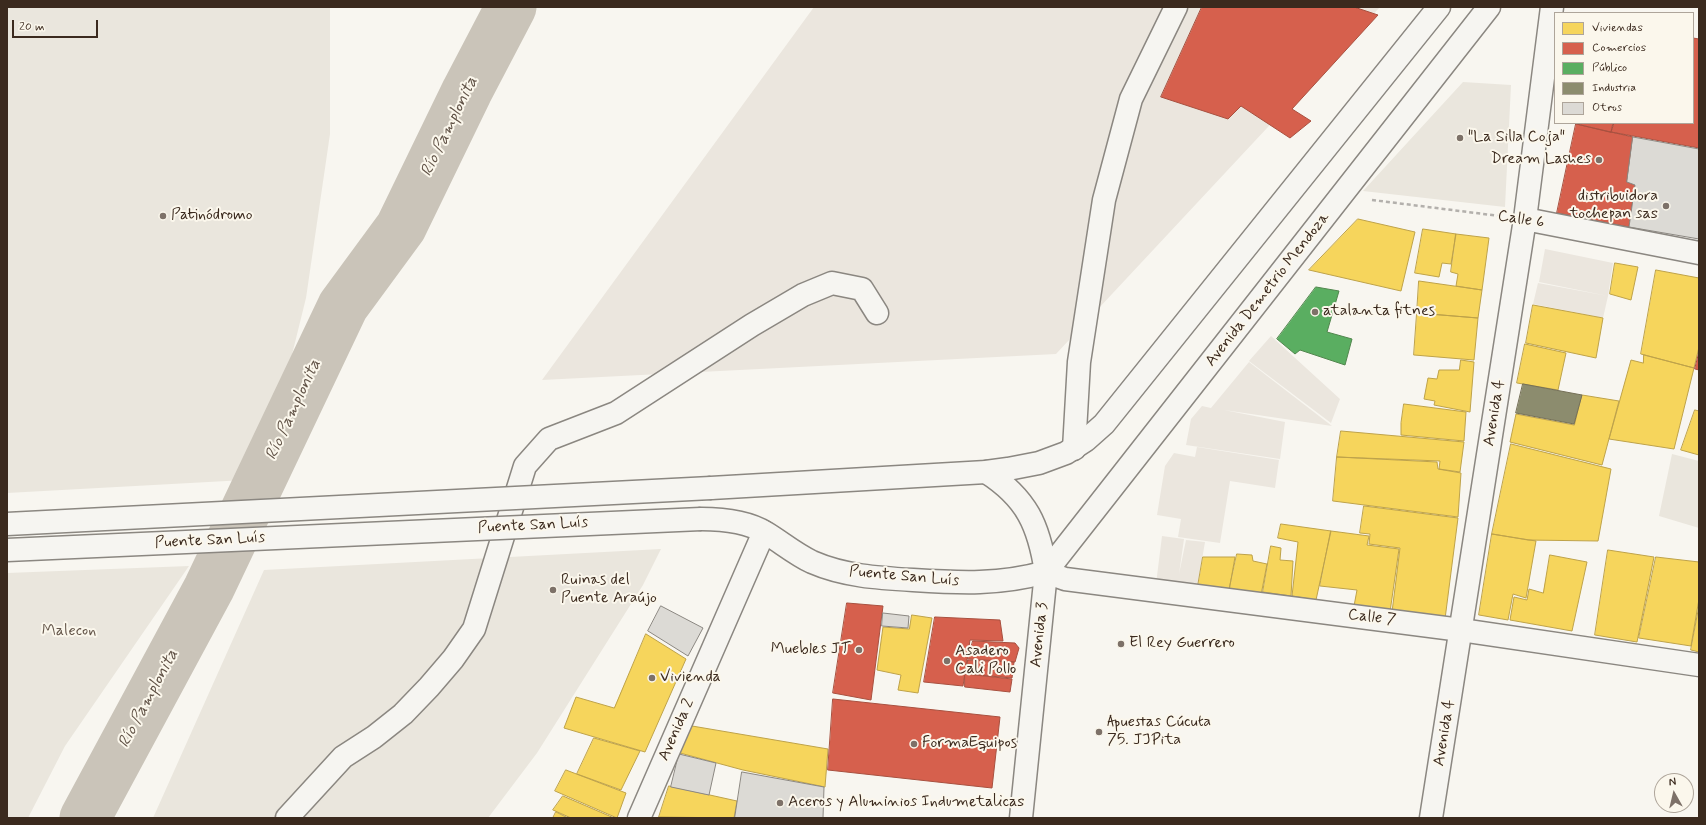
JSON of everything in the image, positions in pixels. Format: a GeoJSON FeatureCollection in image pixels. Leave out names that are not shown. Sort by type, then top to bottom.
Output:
{"type":"FeatureCollection","features":[{"type":"Feature","properties":{"kind":"main road"},"geometry":{"type":"LineString","coordinates":[[1074,449],[1079,362],[1104,200],[1131,99],[1176,7]]}},
{"type":"Feature","properties":{"kind":"main road"},"geometry":{"type":"LineString","coordinates":[[986,472],[1039,463],[1074,449],[1104,424],[1439,7]]}},
{"type":"Feature","properties":{"kind":"main road","name":"Avenida Demetrio Mendoza"},"geometry":{"type":"LineString","coordinates":[[1046,572],[1489,7]]}},
{"type":"Feature","properties":{"kind":"main road","name":"Avenida 4"},"geometry":{"type":"LineString","coordinates":[[1431,818],[1525,219],[1552,7]]}},
{"type":"Feature","properties":{"kind":"main road","name":"Calle 6"},"geometry":{"type":"LineString","coordinates":[[1525,219],[1699,253]]}},
{"type":"Feature","properties":{"kind":"main road"},"geometry":{"type":"LineString","coordinates":[[287,818],[344,758],[403,714],[429,688],[453,659],[474,628],[525,466],[549,439],[616,413],[752,325],[803,295],[832,283],[862,289],[877,313]]}},
{"type":"Feature","properties":{"kind":"main road","name":"Avenida 3"},"geometry":{"type":"LineString","coordinates":[[986,472],[1011,490],[1030,514],[1041,543],[1046,572],[1021,818]]}},
{"type":"Feature","properties":{"kind":"main road","name":"Puente San Luís"},"geometry":{"type":"LineString","coordinates":[[7,524],[711,488],[986,472]]}},
{"type":"Feature","properties":{"kind":"main road","name":"Puente San Luís"},"geometry":{"type":"LineString","coordinates":[[7,550],[701,518],[745,524],[764,532],[793,552],[811,562],[850,574],[877,578],[972,583],[1014,579],[1046,572]]}},
{"type":"Feature","properties":{"kind":"main road","name":"Avenida 2"},"geometry":{"type":"LineString","coordinates":[[639,818],[764,532]]}},
{"type":"Feature","properties":{"kind":"main road","name":"Calle 7"},"geometry":{"type":"LineString","coordinates":[[1046,572],[1065,579],[1461,630],[1699,665]]}},
{"type":"Feature","properties":{"kind":"path","name":"Calle 6"},"geometry":{"type":"LineString","coordinates":[[1341,196],[1525,219]]}},
{"type":"Feature","properties":{"kind":"shaded area"},"geometry":{"type":"Polygon","coordinates":[[[814,7],[1380,7],[1056,354],[542,380],[814,7]]]}},
{"type":"Feature","properties":{"kind":"shaded area"},"geometry":{"type":"Polygon","coordinates":[[[1545,249],[1613,263],[1608,296],[1539,282],[1545,249]]]}},
{"type":"Feature","properties":{"kind":"shaded area"},"geometry":{"type":"Polygon","coordinates":[[[1538,283],[1608,296],[1603,318],[1533,304],[1538,283]]]}},
{"type":"Feature","properties":{"kind":"shaded area"},"geometry":{"type":"Polygon","coordinates":[[[1271,336],[1340,399],[1331,423],[1249,361],[1271,336]]]}},
{"type":"Feature","properties":{"kind":"shaded area"},"geometry":{"type":"Polygon","coordinates":[[[1249,362],[1332,426],[1224,410],[1285,422],[1280,459],[1186,445],[1191,419],[1202,406],[1211,408],[1249,362]]]}},
{"type":"Feature","properties":{"kind":"shaded area"},"geometry":{"type":"Polygon","coordinates":[[[1197,447],[1279,460],[1275,488],[1230,481],[1220,543],[1178,537],[1181,519],[1157,515],[1165,466],[1174,453],[1195,457],[1197,447]]]}},
{"type":"Feature","properties":{"kind":"shaded area"},"geometry":{"type":"Polygon","coordinates":[[[1162,536],[1184,539],[1179,574],[1186,540],[1205,542],[1197,589],[1156,584],[1162,536]]]}},
{"type":"Feature","properties":{"kind":"green space","name":"Patinódromo"},"geometry":{"type":"Polygon","coordinates":[[[7,7],[330,7],[330,134],[306,298],[282,395],[245,480],[7,493],[7,7]]]}},
{"type":"Feature","properties":{"kind":"green space","name":"\"La Silla Coja\""},"geometry":{"type":"Polygon","coordinates":[[[1463,82],[1511,85],[1505,207],[1363,191],[1463,82]]]}},
{"type":"Feature","properties":{"kind":"green space"},"geometry":{"type":"Polygon","coordinates":[[[1672,454],[1699,461],[1699,528],[1659,516],[1672,454]]]}},
{"type":"Feature","properties":{"kind":"green space"},"geometry":{"type":"Polygon","coordinates":[[[661,549],[643,585],[537,753],[488,818],[153,818],[264,570],[661,549]]]}},
{"type":"Feature","properties":{"kind":"green space","name":"Malecon"},"geometry":{"type":"Polygon","coordinates":[[[189,566],[65,746],[28,818],[7,818],[7,573],[189,566]]]}},
{"type":"Feature","properties":{"kind":"building: Viviendas"},"geometry":{"type":"Polygon","coordinates":[[[1358,219],[1415,232],[1401,291],[1309,270],[1358,219]]]}},
{"type":"Feature","properties":{"kind":"building: Viviendas"},"geometry":{"type":"Polygon","coordinates":[[[1423,229],[1456,234],[1451,264],[1442,263],[1439,277],[1415,273],[1423,229]]]}},
{"type":"Feature","properties":{"kind":"building: Viviendas"},"geometry":{"type":"Polygon","coordinates":[[[1456,234],[1489,238],[1482,290],[1456,286],[1458,274],[1451,272],[1456,234]]]}},
{"type":"Feature","properties":{"kind":"building: Viviendas"},"geometry":{"type":"Polygon","coordinates":[[[1615,263],[1638,267],[1631,300],[1610,294],[1615,263]]]}},
{"type":"Feature","properties":{"kind":"building: Viviendas"},"geometry":{"type":"Polygon","coordinates":[[[1656,270],[1699,278],[1699,347],[1694,368],[1641,354],[1656,270]]]}},
{"type":"Feature","properties":{"kind":"building: Viviendas"},"geometry":{"type":"Polygon","coordinates":[[[1419,281],[1482,290],[1478,318],[1417,313],[1419,281]]]}},
{"type":"Feature","properties":{"kind":"building: Viviendas"},"geometry":{"type":"Polygon","coordinates":[[[1533,305],[1603,318],[1596,358],[1526,343],[1533,305]]]}},
{"type":"Feature","properties":{"kind":"building: Viviendas"},"geometry":{"type":"Polygon","coordinates":[[[1417,313],[1478,318],[1474,360],[1414,355],[1417,313]]]}},
{"type":"Feature","properties":{"kind":"building: Viviendas"},"geometry":{"type":"Polygon","coordinates":[[[1525,344],[1566,353],[1558,390],[1517,383],[1525,344]]]}},
{"type":"Feature","properties":{"kind":"building: Viviendas"},"geometry":{"type":"Polygon","coordinates":[[[1644,355],[1694,368],[1674,449],[1609,439],[1631,360],[1643,363],[1644,355]]]}},
{"type":"Feature","properties":{"kind":"building: Viviendas"},"geometry":{"type":"Polygon","coordinates":[[[1461,360],[1474,362],[1470,412],[1434,405],[1435,401],[1424,399],[1428,378],[1437,379],[1439,370],[1459,370],[1461,360]]]}},
{"type":"Feature","properties":{"kind":"building: Viviendas"},"geometry":{"type":"Polygon","coordinates":[[[1582,395],[1619,401],[1602,465],[1510,442],[1516,414],[1574,425],[1582,395]]]}},
{"type":"Feature","properties":{"kind":"building: Viviendas"},"geometry":{"type":"Polygon","coordinates":[[[1404,404],[1466,412],[1464,441],[1401,435],[1404,404]]]}},
{"type":"Feature","properties":{"kind":"building: Viviendas"},"geometry":{"type":"Polygon","coordinates":[[[1695,410],[1699,411],[1699,455],[1681,450],[1695,410]]]}},
{"type":"Feature","properties":{"kind":"building: Viviendas"},"geometry":{"type":"Polygon","coordinates":[[[1341,431],[1464,442],[1460,472],[1439,469],[1440,461],[1337,457],[1341,431]]]}},
{"type":"Feature","properties":{"kind":"building: Viviendas"},"geometry":{"type":"Polygon","coordinates":[[[1511,444],[1611,469],[1598,541],[1528,540],[1492,534],[1511,444]]]}},
{"type":"Feature","properties":{"kind":"building: Viviendas"},"geometry":{"type":"Polygon","coordinates":[[[1337,457],[1437,462],[1438,469],[1461,473],[1458,517],[1333,501],[1337,457]]]}},
{"type":"Feature","properties":{"kind":"building: Viviendas"},"geometry":{"type":"Polygon","coordinates":[[[1364,506],[1458,518],[1445,619],[1392,612],[1400,548],[1369,544],[1370,534],[1360,533],[1364,506]]]}},
{"type":"Feature","properties":{"kind":"building: Viviendas"},"geometry":{"type":"Polygon","coordinates":[[[1281,524],[1331,531],[1316,600],[1292,596],[1298,542],[1278,538],[1281,524]]]}},
{"type":"Feature","properties":{"kind":"building: Viviendas"},"geometry":{"type":"Polygon","coordinates":[[[1331,531],[1369,536],[1367,545],[1399,549],[1390,612],[1354,606],[1357,590],[1320,586],[1331,531]]]}},
{"type":"Feature","properties":{"kind":"building: Viviendas"},"geometry":{"type":"Polygon","coordinates":[[[1492,534],[1536,541],[1526,598],[1513,594],[1508,620],[1479,615],[1492,534]]]}},
{"type":"Feature","properties":{"kind":"building: Viviendas"},"geometry":{"type":"Polygon","coordinates":[[[1271,546],[1281,548],[1280,560],[1293,561],[1291,596],[1263,592],[1271,546]]]}},
{"type":"Feature","properties":{"kind":"building: Viviendas"},"geometry":{"type":"Polygon","coordinates":[[[1608,550],[1654,557],[1637,642],[1595,635],[1608,550]]]}},
{"type":"Feature","properties":{"kind":"building: Viviendas"},"geometry":{"type":"Polygon","coordinates":[[[1237,554],[1252,555],[1253,561],[1267,564],[1261,595],[1229,591],[1237,554]]]}},
{"type":"Feature","properties":{"kind":"building: Viviendas"},"geometry":{"type":"Polygon","coordinates":[[[1550,555],[1587,562],[1572,631],[1510,620],[1514,597],[1527,600],[1529,589],[1543,593],[1550,555]]]}},
{"type":"Feature","properties":{"kind":"building: Viviendas"},"geometry":{"type":"Polygon","coordinates":[[[1203,557],[1235,557],[1229,591],[1198,586],[1203,557]]]}},
{"type":"Feature","properties":{"kind":"building: Viviendas"},"geometry":{"type":"Polygon","coordinates":[[[1656,557],[1699,562],[1699,599],[1691,646],[1639,638],[1656,557]]]}},
{"type":"Feature","properties":{"kind":"building: Viviendas"},"geometry":{"type":"Polygon","coordinates":[[[1699,606],[1699,652],[1691,650],[1699,606]]]}},
{"type":"Feature","properties":{"kind":"building: Viviendas"},"geometry":{"type":"Polygon","coordinates":[[[912,615],[932,618],[918,693],[898,690],[901,675],[877,670],[883,627],[909,629],[912,615]]]}},
{"type":"Feature","properties":{"kind":"building: Viviendas","name":"Vivienda"},"geometry":{"type":"Polygon","coordinates":[[[646,634],[686,659],[645,752],[564,728],[576,697],[614,708],[646,634]]]}},
{"type":"Feature","properties":{"kind":"building: Viviendas"},"geometry":{"type":"Polygon","coordinates":[[[692,726],[828,749],[825,787],[743,770],[680,753],[692,726]]]}},
{"type":"Feature","properties":{"kind":"building: Viviendas"},"geometry":{"type":"Polygon","coordinates":[[[594,738],[640,751],[621,790],[577,774],[594,738]]]}},
{"type":"Feature","properties":{"kind":"building: Viviendas"},"geometry":{"type":"Polygon","coordinates":[[[566,770],[626,793],[617,818],[555,791],[566,770]]]}},
{"type":"Feature","properties":{"kind":"building: Viviendas"},"geometry":{"type":"Polygon","coordinates":[[[669,786],[737,801],[734,818],[659,817],[669,786]]]}},
{"type":"Feature","properties":{"kind":"building: Viviendas"},"geometry":{"type":"Polygon","coordinates":[[[563,796],[614,818],[571,818],[553,810],[563,796]]]}},
{"type":"Feature","properties":{"kind":"building: Viviendas"},"geometry":{"type":"Polygon","coordinates":[[[556,812],[568,818],[553,818],[556,812]]]}},
{"type":"Feature","properties":{"kind":"building: Comercios"},"geometry":{"type":"Polygon","coordinates":[[[1202,7],[1354,7],[1378,15],[1292,109],[1311,121],[1290,138],[1241,106],[1228,119],[1161,97],[1202,7]]]}},
{"type":"Feature","properties":{"kind":"building: Comercios"},"geometry":{"type":"Polygon","coordinates":[[[1694,38],[1699,39],[1699,148],[1611,132],[1613,124],[1694,124],[1694,38]]]}},
{"type":"Feature","properties":{"kind":"building: Comercios","name":"Dream Lashes"},"geometry":{"type":"Polygon","coordinates":[[[1576,124],[1633,137],[1627,182],[1635,185],[1629,227],[1557,213],[1576,124]]]}},
{"type":"Feature","properties":{"kind":"building: Comercios"},"geometry":{"type":"Polygon","coordinates":[[[1577,124],[1614,124],[1611,132],[1577,124]]]}},
{"type":"Feature","properties":{"kind":"building: Comercios"},"geometry":{"type":"Polygon","coordinates":[[[1699,352],[1699,370],[1695,369],[1699,352]]]}},
{"type":"Feature","properties":{"kind":"building: Comercios","name":"Muebles JT"},"geometry":{"type":"Polygon","coordinates":[[[847,603],[883,606],[871,700],[833,693],[847,603]]]}},
{"type":"Feature","properties":{"kind":"building: Comercios","name":"Asadero Cali Pollo"},"geometry":{"type":"Polygon","coordinates":[[[935,617],[1000,620],[1003,641],[970,640],[963,686],[924,682],[935,617]]]}},
{"type":"Feature","properties":{"kind":"building: Comercios"},"geometry":{"type":"Polygon","coordinates":[[[973,641],[1015,643],[1019,648],[1015,662],[968,659],[973,641]]]}},
{"type":"Feature","properties":{"kind":"building: Comercios"},"geometry":{"type":"Polygon","coordinates":[[[968,660],[1014,662],[1012,678],[967,674],[968,660]]]}},
{"type":"Feature","properties":{"kind":"building: Comercios"},"geometry":{"type":"Polygon","coordinates":[[[965,674],[1012,679],[1010,692],[965,687],[965,674]]]}},
{"type":"Feature","properties":{"kind":"building: Comercios","name":"FormaEquipos"},"geometry":{"type":"Polygon","coordinates":[[[833,699],[1000,717],[992,788],[828,770],[833,699]]]}},
{"type":"Feature","properties":{"kind":"building: Público","name":"atalanta fitnes"},"geometry":{"type":"Polygon","coordinates":[[[1316,287],[1339,291],[1327,332],[1352,339],[1345,365],[1300,350],[1295,354],[1277,339],[1316,287]]]}},
{"type":"Feature","properties":{"kind":"building: Industria"},"geometry":{"type":"Polygon","coordinates":[[[1523,384],[1582,395],[1574,424],[1516,413],[1523,384]]]}},
{"type":"Feature","properties":{"kind":"building: Otros","name":"distribuidora tochepan sas"},"geometry":{"type":"Polygon","coordinates":[[[1633,137],[1699,149],[1699,239],[1629,227],[1635,185],[1627,182],[1633,137]]]}},
{"type":"Feature","properties":{"kind":"building: Otros"},"geometry":{"type":"Polygon","coordinates":[[[661,606],[703,628],[688,656],[648,631],[661,606]]]}},
{"type":"Feature","properties":{"kind":"building: Otros"},"geometry":{"type":"Polygon","coordinates":[[[883,613],[909,616],[908,628],[882,626],[883,613]]]}},
{"type":"Feature","properties":{"kind":"building: Otros"},"geometry":{"type":"Polygon","coordinates":[[[679,754],[716,763],[709,795],[671,787],[679,754]]]}},
{"type":"Feature","properties":{"kind":"building: Otros","name":"Aceros y Aluminios Indumetalicas"},"geometry":{"type":"Polygon","coordinates":[[[742,772],[824,787],[823,818],[735,818],[742,772]]]}},
{"type":"Feature","properties":{"kind":"waterway","name":"Río Pamplonita"},"geometry":{"type":"LineString","coordinates":[[85,818],[209,588],[343,306],[401,227],[467,91],[511,7]]}},
{"type":"Feature","properties":{"kind":"place","name":"\"La Silla Coja\""},"geometry":{"type":"Point","coordinates":[1460,138]}},
{"type":"Feature","properties":{"kind":"place","name":"Dream Lashes"},"geometry":{"type":"Point","coordinates":[1599,160]}},
{"type":"Feature","properties":{"kind":"place","name":"distribuidora tochepan sas"},"geometry":{"type":"Point","coordinates":[1666,206]}},
{"type":"Feature","properties":{"kind":"place","name":"Patinódromo"},"geometry":{"type":"Point","coordinates":[163,216]}},
{"type":"Feature","properties":{"kind":"place","name":"atalanta fitnes"},"geometry":{"type":"Point","coordinates":[1315,312]}},
{"type":"Feature","properties":{"kind":"place","name":"Ruinas del Puente Araújo"},"geometry":{"type":"Point","coordinates":[553,590]}},
{"type":"Feature","properties":{"kind":"place","name":"El Rey Guerrero"},"geometry":{"type":"Point","coordinates":[1121,644]}},
{"type":"Feature","properties":{"kind":"place","name":"Muebles JT"},"geometry":{"type":"Point","coordinates":[859,650]}},
{"type":"Feature","properties":{"kind":"place","name":"Asadero Cali Pollo"},"geometry":{"type":"Point","coordinates":[947,661]}},
{"type":"Feature","properties":{"kind":"place","name":"Vivienda"},"geometry":{"type":"Point","coordinates":[652,678]}},
{"type":"Feature","properties":{"kind":"place","name":"Apuestas Cúcuta 75. JJPita"},"geometry":{"type":"Point","coordinates":[1099,732]}},
{"type":"Feature","properties":{"kind":"place","name":"FormaEquipos"},"geometry":{"type":"Point","coordinates":[914,744]}},
{"type":"Feature","properties":{"kind":"place","name":"Aceros y Aluminios Indumetalicas"},"geometry":{"type":"Point","coordinates":[780,803]}}]}
